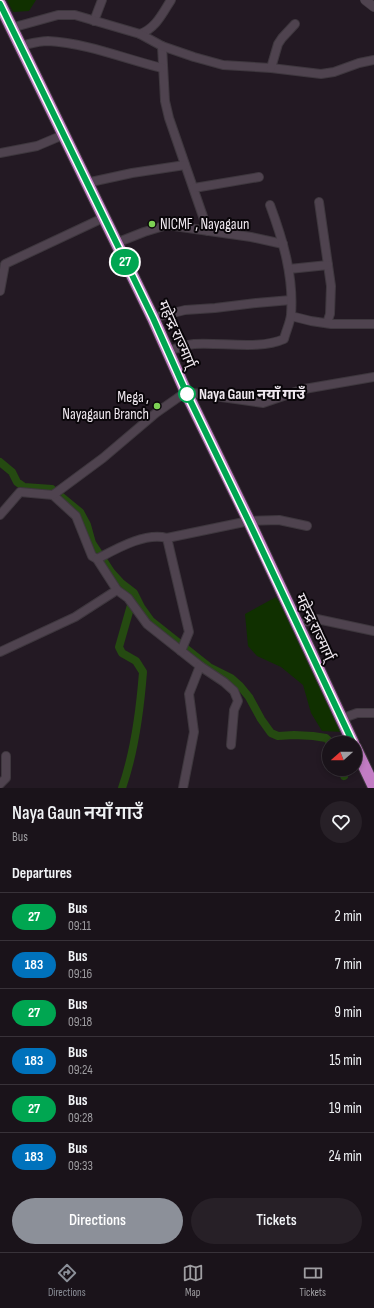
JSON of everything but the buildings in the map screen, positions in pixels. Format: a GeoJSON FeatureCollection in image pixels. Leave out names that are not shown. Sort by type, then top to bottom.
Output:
{"type":"FeatureCollection","features":[{"type":"Feature","properties":{"kind":"highway","name":"महेन्द्र राज्मार्ग्"},"geometry":{"type":"LineString","coordinates":[[0,5],[153,318],[186,392],[350,736]]}},
{"type":"Feature","properties":{"kind":"highway"},"geometry":{"type":"LineString","coordinates":[[362,762],[374,787]]}},
{"type":"Feature","properties":{"kind":"street"},"geometry":{"type":"LineString","coordinates":[[94,21],[102,0]]}},
{"type":"Feature","properties":{"kind":"street"},"geometry":{"type":"LineString","coordinates":[[140,34],[149,31],[160,18],[171,0]]}},
{"type":"Feature","properties":{"kind":"street"},"geometry":{"type":"LineString","coordinates":[[365,0],[374,7]]}},
{"type":"Feature","properties":{"kind":"street"},"geometry":{"type":"LineString","coordinates":[[11,28],[58,15],[75,15],[140,34],[162,46],[223,65],[271,68],[321,74],[334,72],[359,63],[374,60]]}},
{"type":"Feature","properties":{"kind":"street"},"geometry":{"type":"LineString","coordinates":[[271,68],[278,44],[295,24]]}},
{"type":"Feature","properties":{"kind":"street"},"geometry":{"type":"LineString","coordinates":[[20,46],[46,41],[86,47],[162,68]]}},
{"type":"Feature","properties":{"kind":"street"},"geometry":{"type":"LineString","coordinates":[[162,46],[165,101],[169,118],[208,231]]}},
{"type":"Feature","properties":{"kind":"street"},"geometry":{"type":"LineString","coordinates":[[0,153],[37,146],[63,136]]}},
{"type":"Feature","properties":{"kind":"street"},"geometry":{"type":"LineString","coordinates":[[86,183],[132,173],[185,165]]}},
{"type":"Feature","properties":{"kind":"street"},"geometry":{"type":"LineString","coordinates":[[194,188],[259,177]]}},
{"type":"Feature","properties":{"kind":"street"},"geometry":{"type":"LineString","coordinates":[[319,202],[323,239],[331,286],[330,314],[327,324]]}},
{"type":"Feature","properties":{"kind":"street"},"geometry":{"type":"LineString","coordinates":[[167,351],[193,344],[234,345],[275,343],[284,339],[291,316],[289,269],[283,244],[270,205]]}},
{"type":"Feature","properties":{"kind":"street"},"geometry":{"type":"LineString","coordinates":[[0,291],[5,264],[103,218]]}},
{"type":"Feature","properties":{"kind":"street"},"geometry":{"type":"LineString","coordinates":[[116,243],[167,225],[251,237],[283,244]]}},
{"type":"Feature","properties":{"kind":"street"},"geometry":{"type":"LineString","coordinates":[[289,269],[328,265]]}},
{"type":"Feature","properties":{"kind":"street"},"geometry":{"type":"LineString","coordinates":[[153,318],[185,310],[291,300]]}},
{"type":"Feature","properties":{"kind":"street"},"geometry":{"type":"LineString","coordinates":[[291,316],[327,324],[374,324]]}},
{"type":"Feature","properties":{"kind":"street"},"geometry":{"type":"LineString","coordinates":[[53,495],[103,458],[156,413],[186,392],[263,404],[304,389],[374,377]]}},
{"type":"Feature","properties":{"kind":"street"},"geometry":{"type":"LineString","coordinates":[[0,515],[20,492],[53,495],[76,516],[92,556],[97,559],[117,590],[128,598],[147,624],[200,666],[224,682],[234,692],[238,701],[234,710],[231,745]]}},
{"type":"Feature","properties":{"kind":"street"},"geometry":{"type":"LineString","coordinates":[[97,559],[136,540],[162,537],[167,538],[249,522],[279,520],[307,526]]}},
{"type":"Feature","properties":{"kind":"street"},"geometry":{"type":"LineString","coordinates":[[167,538],[189,632],[181,651]]}},
{"type":"Feature","properties":{"kind":"street"},"geometry":{"type":"LineString","coordinates":[[0,652],[75,617],[117,590]]}},
{"type":"Feature","properties":{"kind":"street"},"geometry":{"type":"LineString","coordinates":[[296,624],[317,619],[374,631]]}},
{"type":"Feature","properties":{"kind":"street"},"geometry":{"type":"LineString","coordinates":[[183,788],[194,732],[189,694],[200,666]]}},
{"type":"Feature","properties":{"kind":"street"},"geometry":{"type":"LineString","coordinates":[[341,719],[357,713],[374,713]]}},
{"type":"Feature","properties":{"kind":"street"},"geometry":{"type":"LineString","coordinates":[[0,784],[6,778],[6,756]]}},
{"type":"Feature","properties":{"kind":"green space"},"geometry":{"type":"Polygon","coordinates":[[[7,0],[36,0],[29,11],[13,12],[7,0]]]}},
{"type":"Feature","properties":{"kind":"green space"},"geometry":{"type":"Polygon","coordinates":[[[276,597],[293,622],[344,732],[322,731],[311,713],[303,685],[281,667],[257,656],[248,646],[245,614],[276,597]]]}},
{"type":"Feature","properties":{"kind":"waterway"},"geometry":{"type":"LineString","coordinates":[[0,462],[12,472],[17,482],[24,487],[52,489],[80,512],[87,525],[92,543],[111,572],[121,583],[134,593],[141,607],[151,621],[209,667],[231,678],[240,686],[249,697],[261,719],[271,733],[278,736],[294,735],[322,737]]}},
{"type":"Feature","properties":{"kind":"waterway"},"geometry":{"type":"LineString","coordinates":[[122,788],[127,774],[136,731],[143,672],[136,661],[122,653],[119,647],[133,598]]}},
{"type":"Feature","properties":{"kind":"bus line","name":"27"},"geometry":{"type":"LineString","coordinates":[[0,4],[153,318],[186,392],[350,736]]}},
{"type":"Feature","properties":{"kind":"place","name":"NICMF , Nayagaun"},"geometry":{"type":"Point","coordinates":[152,224]}},
{"type":"Feature","properties":{"kind":"place","name":"Naya Gaun नयाँ गाउँ"},"geometry":{"type":"Point","coordinates":[187,394]}},
{"type":"Feature","properties":{"kind":"place","name":"Mega , Nayagaun Branch"},"geometry":{"type":"Point","coordinates":[157,406]}}]}
